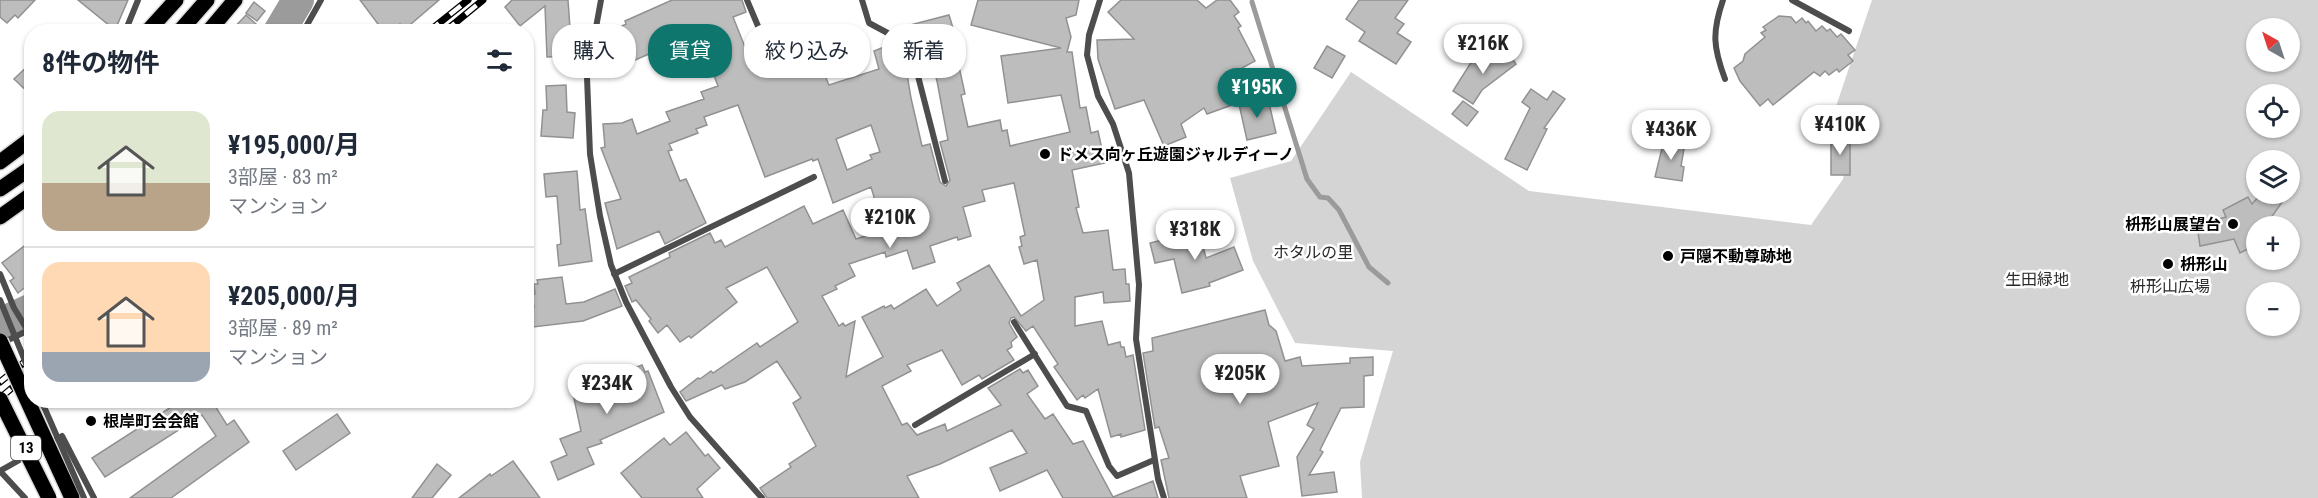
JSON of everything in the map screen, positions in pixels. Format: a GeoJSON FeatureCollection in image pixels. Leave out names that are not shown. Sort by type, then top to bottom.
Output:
{"type":"FeatureCollection","features":[{"type":"Feature","properties":{"kind":"main road"},"geometry":{"type":"LineString","coordinates":[[154,24],[176,0]]}},
{"type":"Feature","properties":{"kind":"main road"},"geometry":{"type":"LineString","coordinates":[[186,24],[207,0]]}},
{"type":"Feature","properties":{"kind":"main road"},"geometry":{"type":"LineString","coordinates":[[215,24],[235,0]]}},
{"type":"Feature","properties":{"kind":"main road"},"geometry":{"type":"LineString","coordinates":[[0,162],[24,144]]}},
{"type":"Feature","properties":{"kind":"main road"},"geometry":{"type":"LineString","coordinates":[[0,189],[24,172]]}},
{"type":"Feature","properties":{"kind":"main road"},"geometry":{"type":"LineString","coordinates":[[0,217],[24,200]]}},
{"type":"Feature","properties":{"kind":"main road","name":"13"},"geometry":{"type":"LineString","coordinates":[[0,343],[24,395]]}},
{"type":"Feature","properties":{"kind":"main road","name":"13"},"geometry":{"type":"LineString","coordinates":[[0,399],[49,498]]}},
{"type":"Feature","properties":{"kind":"main road","name":"13"},"geometry":{"type":"LineString","coordinates":[[30,408],[72,498]]}},
{"type":"Feature","properties":{"kind":"street"},"geometry":{"type":"LineString","coordinates":[[128,24],[138,0]]}},
{"type":"Feature","properties":{"kind":"street"},"geometry":{"type":"LineString","coordinates":[[308,24],[321,0]]}},
{"type":"Feature","properties":{"kind":"street"},"geometry":{"type":"LineString","coordinates":[[601,0],[587,77],[590,154],[600,216],[614,274],[671,387],[690,417],[762,498]]}},
{"type":"Feature","properties":{"kind":"street"},"geometry":{"type":"LineString","coordinates":[[747,0],[757,24]]}},
{"type":"Feature","properties":{"kind":"street"},"geometry":{"type":"LineString","coordinates":[[862,0],[869,23],[910,45],[945,181]]}},
{"type":"Feature","properties":{"kind":"street"},"geometry":{"type":"LineString","coordinates":[[1100,0],[1089,35],[1087,55],[1098,96],[1113,124],[1129,172],[1138,285],[1136,339],[1154,460],[1164,498]]}},
{"type":"Feature","properties":{"kind":"street"},"geometry":{"type":"LineString","coordinates":[[1724,0],[1715,24],[1715,53],[1725,79]]}},
{"type":"Feature","properties":{"kind":"street"},"geometry":{"type":"LineString","coordinates":[[1792,0],[1849,31]]}},
{"type":"Feature","properties":{"kind":"street"},"geometry":{"type":"LineString","coordinates":[[614,274],[814,177]]}},
{"type":"Feature","properties":{"kind":"street"},"geometry":{"type":"LineString","coordinates":[[0,274],[14,308],[24,322]]}},
{"type":"Feature","properties":{"kind":"street"},"geometry":{"type":"LineString","coordinates":[[0,300],[24,358]]}},
{"type":"Feature","properties":{"kind":"street"},"geometry":{"type":"LineString","coordinates":[[1014,322],[1067,406],[1086,411],[1109,466],[1117,476],[1154,460]]}},
{"type":"Feature","properties":{"kind":"street"},"geometry":{"type":"LineString","coordinates":[[0,343],[24,330]]}},
{"type":"Feature","properties":{"kind":"street"},"geometry":{"type":"LineString","coordinates":[[915,425],[1035,354]]}},
{"type":"Feature","properties":{"kind":"street"},"geometry":{"type":"LineString","coordinates":[[45,408],[84,498]]}},
{"type":"Feature","properties":{"kind":"street"},"geometry":{"type":"LineString","coordinates":[[25,498],[0,471],[62,436],[94,498]]}},
{"type":"Feature","properties":{"kind":"street"},"geometry":{"type":"LineString","coordinates":[[58,479],[67,498]]}},
{"type":"Feature","properties":{"kind":"green space","name":"生田緑地"},"geometry":{"type":"Polygon","coordinates":[[[1872,0],[2318,0],[2318,498],[1362,498],[1360,462],[1393,351],[1295,343],[1253,261],[1230,178],[1291,161],[1351,72],[1529,191],[1811,225],[1843,179],[1849,144],[1829,127],[1872,0]]]}},
{"type":"Feature","properties":{"kind":"building"},"geometry":{"type":"Polygon","coordinates":[[[0,0],[35,0],[18,18],[15,15],[7,23],[0,17],[0,0]]]}},
{"type":"Feature","properties":{"kind":"building"},"geometry":{"type":"Polygon","coordinates":[[[78,0],[128,0],[118,24],[108,24],[78,0]]]}},
{"type":"Feature","properties":{"kind":"building"},"geometry":{"type":"Polygon","coordinates":[[[360,0],[439,0],[411,24],[378,24],[360,0]]]}},
{"type":"Feature","properties":{"kind":"building"},"geometry":{"type":"Polygon","coordinates":[[[512,0],[568,0],[570,24],[552,24],[552,57],[547,57],[545,6],[522,24],[518,24],[505,7],[512,0]]]}},
{"type":"Feature","properties":{"kind":"building"},"geometry":{"type":"Polygon","coordinates":[[[672,0],[742,0],[746,12],[733,17],[744,44],[744,78],[826,78],[829,85],[851,78],[870,78],[870,72],[879,69],[874,51],[882,48],[882,78],[908,78],[922,146],[930,144],[940,182],[946,186],[950,180],[940,142],[948,140],[936,78],[962,78],[965,94],[961,95],[968,127],[1000,120],[1002,131],[1007,130],[1010,146],[1070,132],[1061,95],[1008,103],[1001,56],[1061,48],[971,25],[978,0],[1079,0],[1076,15],[1066,18],[1071,37],[1067,52],[1072,52],[1080,108],[1086,107],[1091,133],[1098,131],[1105,163],[1072,170],[1079,207],[1076,208],[1083,233],[1108,230],[1113,270],[1125,269],[1130,301],[1104,303],[1103,292],[1075,297],[1075,326],[1102,321],[1108,345],[1120,342],[1121,347],[1124,347],[1126,357],[1133,355],[1145,430],[1121,437],[1121,434],[1111,437],[1098,389],[1085,398],[1083,395],[1077,400],[1054,367],[1058,364],[1033,326],[1026,331],[1014,317],[1009,323],[1017,337],[1011,342],[1012,347],[1007,350],[1014,360],[982,379],[979,375],[962,385],[942,350],[907,365],[911,371],[882,386],[902,425],[907,423],[917,435],[945,424],[947,431],[1001,405],[988,388],[1020,369],[1023,373],[1028,370],[1038,386],[1027,394],[1045,419],[1053,414],[1073,444],[1083,441],[1113,497],[1153,481],[1158,498],[1063,498],[1047,470],[1000,491],[990,468],[1027,453],[1012,430],[940,464],[907,476],[919,498],[767,498],[760,488],[791,467],[789,464],[816,446],[793,403],[801,398],[777,361],[745,382],[725,389],[722,385],[686,401],[680,392],[698,378],[700,379],[711,371],[713,373],[757,343],[760,347],[798,322],[767,267],[726,288],[737,302],[691,338],[689,336],[680,342],[667,325],[658,333],[649,321],[651,319],[636,300],[632,302],[625,286],[632,283],[629,277],[670,257],[669,253],[710,233],[715,243],[721,240],[725,247],[804,206],[813,224],[843,210],[856,239],[884,230],[871,187],[833,203],[818,159],[813,161],[812,159],[765,177],[738,105],[704,117],[707,125],[696,129],[698,133],[669,144],[672,150],[668,151],[680,181],[686,179],[706,223],[665,244],[659,231],[617,249],[605,203],[621,199],[601,148],[605,147],[603,124],[622,123],[632,119],[637,134],[670,121],[666,112],[704,99],[701,92],[718,86],[715,78],[732,78],[732,24],[648,24],[648,54],[636,60],[636,24],[626,24],[625,21],[672,0]],[[871,125],[836,139],[847,170],[872,159],[870,155],[880,152],[871,125]],[[1014,183],[982,190],[985,201],[963,207],[971,236],[958,240],[957,237],[930,246],[935,262],[913,269],[907,250],[886,257],[885,252],[849,264],[855,276],[835,286],[837,289],[822,296],[839,326],[855,321],[846,377],[883,357],[862,317],[884,306],[885,308],[891,305],[894,309],[926,289],[937,306],[961,290],[957,283],[989,265],[1021,316],[1044,300],[1037,260],[1024,264],[1019,247],[1022,246],[1020,237],[1025,235],[1014,183]]]}},
{"type":"Feature","properties":{"kind":"building"},"geometry":{"type":"Polygon","coordinates":[[[1121,0],[1197,0],[1206,8],[1217,0],[1230,0],[1239,12],[1234,16],[1241,26],[1238,28],[1255,61],[1222,79],[1232,105],[1207,114],[1204,108],[1181,124],[1186,137],[1164,146],[1144,100],[1115,109],[1098,59],[1097,40],[1134,39],[1108,12],[1121,0]]]}},
{"type":"Feature","properties":{"kind":"building"},"geometry":{"type":"Polygon","coordinates":[[[1359,0],[1408,0],[1395,18],[1404,24],[1397,33],[1411,42],[1396,64],[1359,41],[1365,32],[1346,19],[1359,0]]]}},
{"type":"Feature","properties":{"kind":"building"},"geometry":{"type":"Polygon","coordinates":[[[254,2],[265,11],[257,21],[246,13],[254,2]]]}},
{"type":"Feature","properties":{"kind":"building"},"geometry":{"type":"Polygon","coordinates":[[[246,15],[256,24],[238,24],[246,15]]]}},
{"type":"Feature","properties":{"kind":"building"},"geometry":{"type":"Polygon","coordinates":[[[949,15],[952,24],[914,24],[949,15]]]}},
{"type":"Feature","properties":{"kind":"building"},"geometry":{"type":"Polygon","coordinates":[[[1779,16],[1791,17],[1796,23],[1802,18],[1806,23],[1808,21],[1816,31],[1822,26],[1827,31],[1830,29],[1837,37],[1841,34],[1855,50],[1848,55],[1853,61],[1839,72],[1837,69],[1829,75],[1825,71],[1820,76],[1814,72],[1773,105],[1768,99],[1760,106],[1740,81],[1734,68],[1743,61],[1745,54],[1765,37],[1761,33],[1766,30],[1763,27],[1779,16]]]}},
{"type":"Feature","properties":{"kind":"building"},"geometry":{"type":"Polygon","coordinates":[[[1327,46],[1345,56],[1332,78],[1314,68],[1327,46]]]}},
{"type":"Feature","properties":{"kind":"building"},"geometry":{"type":"Polygon","coordinates":[[[1505,48],[1516,64],[1482,90],[1473,104],[1453,91],[1470,64],[1486,53],[1490,59],[1505,48]]]}},
{"type":"Feature","properties":{"kind":"building"},"geometry":{"type":"Polygon","coordinates":[[[24,70],[24,88],[14,79],[24,70]]]}},
{"type":"Feature","properties":{"kind":"building"},"geometry":{"type":"Polygon","coordinates":[[[566,85],[567,112],[575,113],[573,138],[541,136],[543,110],[547,110],[546,86],[566,85]]]}},
{"type":"Feature","properties":{"kind":"building"},"geometry":{"type":"Polygon","coordinates":[[[1531,89],[1547,100],[1553,91],[1565,99],[1544,128],[1547,129],[1527,170],[1505,159],[1530,108],[1522,102],[1531,89]]]}},
{"type":"Feature","properties":{"kind":"building"},"geometry":{"type":"Polygon","coordinates":[[[1256,100],[1257,103],[1266,100],[1267,104],[1269,103],[1276,133],[1247,140],[1239,104],[1256,100]]]}},
{"type":"Feature","properties":{"kind":"building"},"geometry":{"type":"Polygon","coordinates":[[[1463,101],[1478,112],[1467,126],[1452,114],[1463,101]]]}},
{"type":"Feature","properties":{"kind":"building"},"geometry":{"type":"Polygon","coordinates":[[[1831,136],[1850,136],[1850,175],[1831,175],[1831,136]]]}},
{"type":"Feature","properties":{"kind":"building"},"geometry":{"type":"Polygon","coordinates":[[[1664,140],[1685,143],[1681,166],[1684,167],[1682,181],[1655,177],[1664,140]]]}},
{"type":"Feature","properties":{"kind":"building"},"geometry":{"type":"Polygon","coordinates":[[[577,171],[580,210],[585,209],[592,261],[559,266],[557,245],[561,244],[557,196],[546,197],[544,174],[577,171]]]}},
{"type":"Feature","properties":{"kind":"building","name":"枡形山展望台"},"geometry":{"type":"Polygon","coordinates":[[[2246,198],[2246,204],[2281,204],[2272,216],[2246,216],[2246,250],[2240,253],[2234,239],[2200,246],[2197,225],[2226,217],[2223,210],[2246,198]]]}},
{"type":"Feature","properties":{"kind":"building"},"geometry":{"type":"Polygon","coordinates":[[[1199,231],[1206,258],[1234,247],[1243,270],[1209,283],[1210,286],[1182,293],[1174,259],[1155,263],[1150,243],[1199,231]]]}},
{"type":"Feature","properties":{"kind":"building"},"geometry":{"type":"Polygon","coordinates":[[[24,246],[24,288],[18,293],[10,281],[14,278],[2,263],[24,246]]]}},
{"type":"Feature","properties":{"kind":"building"},"geometry":{"type":"Polygon","coordinates":[[[562,277],[566,304],[584,302],[615,289],[622,306],[583,321],[534,327],[534,284],[538,284],[537,280],[562,277]]]}},
{"type":"Feature","properties":{"kind":"building"},"geometry":{"type":"Polygon","coordinates":[[[1265,310],[1269,325],[1276,331],[1285,361],[1300,357],[1302,366],[1350,363],[1350,358],[1373,357],[1373,375],[1364,376],[1364,407],[1341,408],[1320,450],[1323,452],[1309,475],[1334,472],[1337,492],[1302,496],[1297,457],[1314,429],[1307,425],[1318,403],[1268,422],[1279,466],[1240,476],[1247,498],[1169,498],[1161,460],[1169,458],[1159,427],[1155,428],[1143,353],[1153,351],[1152,338],[1265,310]]]}},
{"type":"Feature","properties":{"kind":"building"},"geometry":{"type":"Polygon","coordinates":[[[642,365],[645,372],[648,371],[664,412],[600,440],[602,443],[587,448],[594,464],[558,480],[551,462],[567,455],[560,439],[581,431],[572,389],[610,381],[609,378],[642,365]]]}},
{"type":"Feature","properties":{"kind":"building"},"geometry":{"type":"Polygon","coordinates":[[[170,408],[216,408],[227,425],[234,420],[249,442],[171,498],[130,498],[216,436],[202,415],[105,477],[92,458],[170,408]]]}},
{"type":"Feature","properties":{"kind":"building"},"geometry":{"type":"Polygon","coordinates":[[[337,414],[350,433],[296,470],[283,451],[337,414]]]}},
{"type":"Feature","properties":{"kind":"building"},"geometry":{"type":"Polygon","coordinates":[[[686,432],[705,456],[708,454],[720,468],[697,489],[703,498],[642,498],[621,473],[664,438],[670,445],[686,432]]]}},
{"type":"Feature","properties":{"kind":"building"},"geometry":{"type":"Polygon","coordinates":[[[513,461],[540,498],[459,498],[490,474],[491,476],[513,461]]]}},
{"type":"Feature","properties":{"kind":"building"},"geometry":{"type":"Polygon","coordinates":[[[437,464],[451,475],[432,498],[412,498],[437,464]]]}},
{"type":"Feature","properties":{"kind":"waterway"},"geometry":{"type":"LineString","coordinates":[[284,24],[298,0]]}},
{"type":"Feature","properties":{"kind":"waterway"},"geometry":{"type":"LineString","coordinates":[[1252,2],[1307,179],[1320,197],[1328,198],[1339,210],[1369,267],[1388,283]]}},
{"type":"Feature","properties":{"kind":"waterway"},"geometry":{"type":"LineString","coordinates":[[0,324],[24,313]]}},
{"type":"Feature","properties":{"kind":"railway"},"geometry":{"type":"LineString","coordinates":[[438,24],[468,0]]}},
{"type":"Feature","properties":{"kind":"railway"},"geometry":{"type":"LineString","coordinates":[[454,24],[483,0]]}},
{"type":"Feature","properties":{"kind":"railway"},"geometry":{"type":"LineString","coordinates":[[0,382],[24,362]]}},
{"type":"Feature","properties":{"kind":"railway"},"geometry":{"type":"LineString","coordinates":[[0,398],[24,378]]}},
{"type":"Feature","properties":{"kind":"place","name":"ドメス向ヶ丘遊園ジャルディーノ"},"geometry":{"type":"Point","coordinates":[1045,154]}},
{"type":"Feature","properties":{"kind":"place","name":"枡形山展望台"},"geometry":{"type":"Point","coordinates":[2233,224]}},
{"type":"Feature","properties":{"kind":"place","name":"戸隠不動尊跡地"},"geometry":{"type":"Point","coordinates":[1668,256]}},
{"type":"Feature","properties":{"kind":"place","name":"枡形山"},"geometry":{"type":"Point","coordinates":[2168,264]}},
{"type":"Feature","properties":{"kind":"place","name":"根岸町会会館"},"geometry":{"type":"Point","coordinates":[91,421]}},
{"type":"Feature","properties":{"kind":"park label","name":"ホタルの里"},"geometry":{"type":"Point","coordinates":[1313,252]}},
{"type":"Feature","properties":{"kind":"park label","name":"枡形山広場"},"geometry":{"type":"Point","coordinates":[2170,286]}}]}
